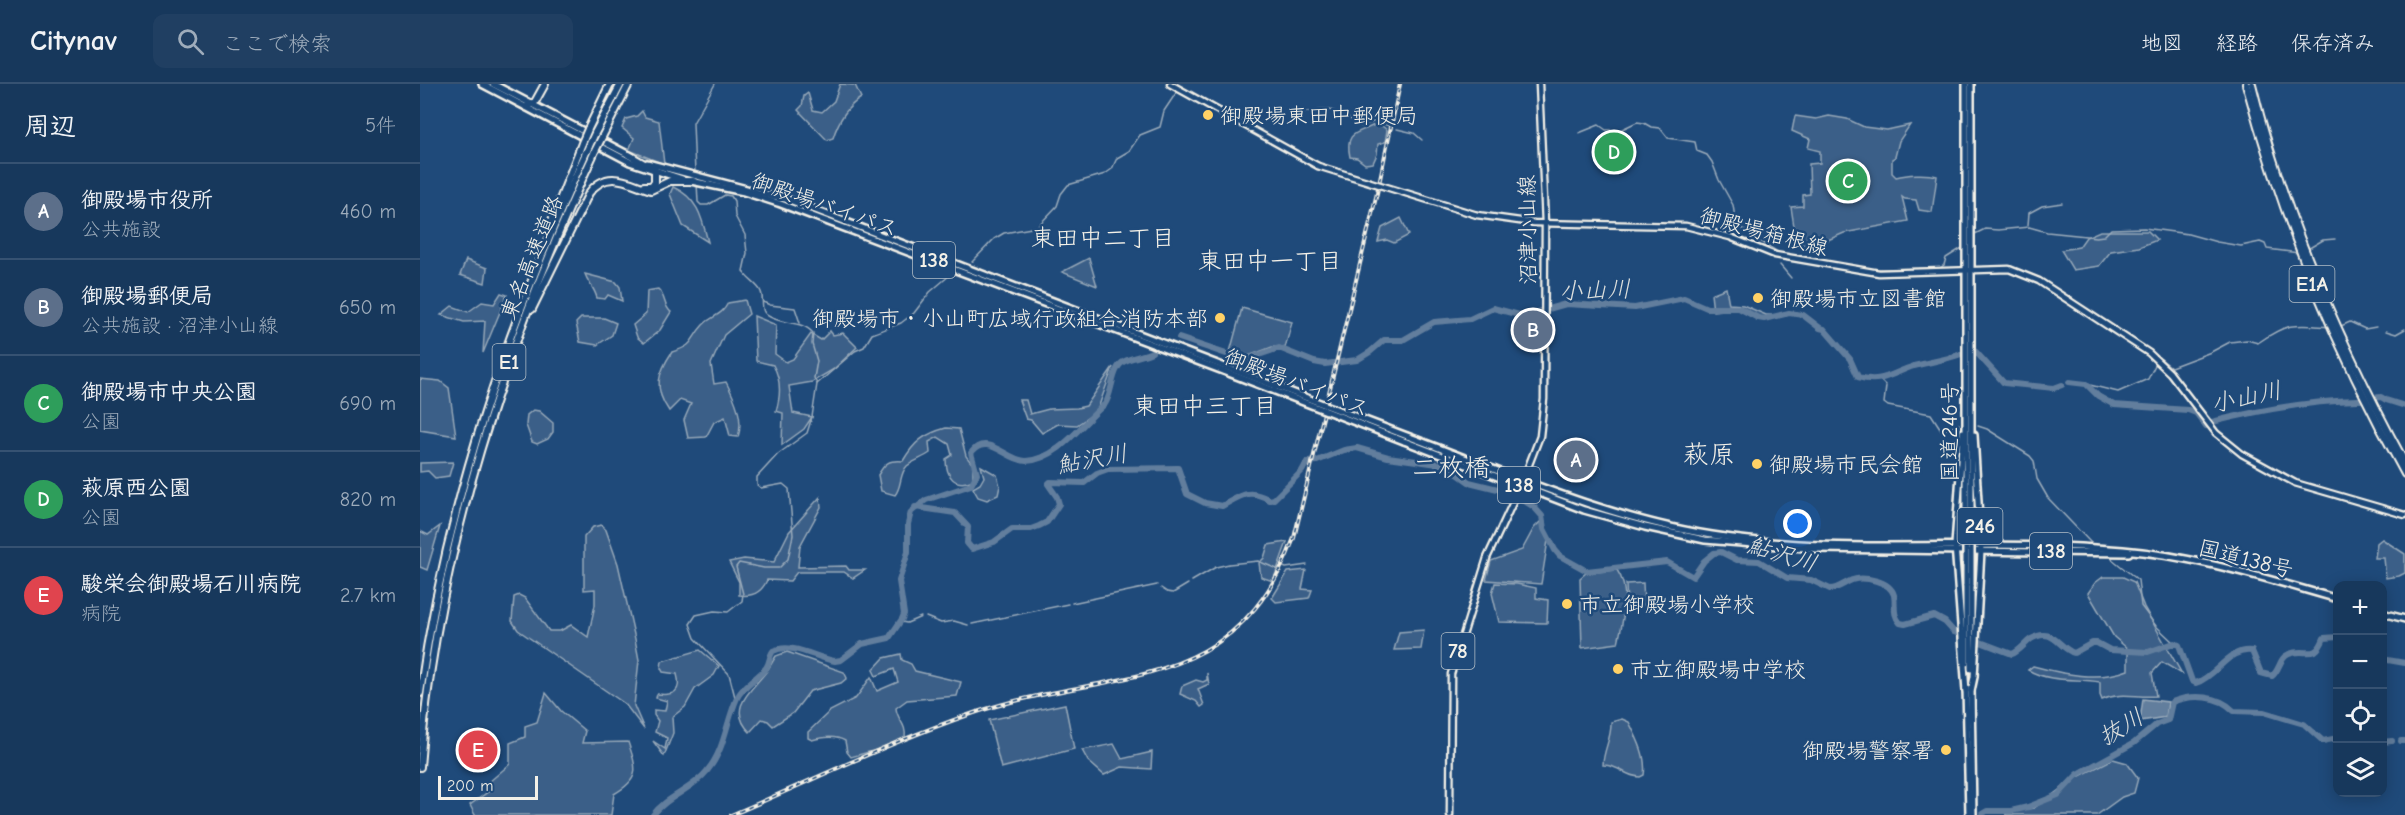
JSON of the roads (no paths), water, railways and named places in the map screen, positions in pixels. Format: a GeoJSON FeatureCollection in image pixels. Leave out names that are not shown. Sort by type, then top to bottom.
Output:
{"type":"FeatureCollection","features":[{"type":"Feature","properties":{"kind":"highway","name":"御殿場バイパス"},"geometry":{"type":"LineString","coordinates":[[482,84],[532,104]]}},
{"type":"Feature","properties":{"kind":"highway","name":"御殿場バイパス"},"geometry":{"type":"LineString","coordinates":[[493,84],[532,104],[630,162],[656,172],[696,179]]}},
{"type":"Feature","properties":{"kind":"highway"},"geometry":{"type":"LineString","coordinates":[[540,109],[532,104],[545,84]]}},
{"type":"Feature","properties":{"kind":"highway"},"geometry":{"type":"LineString","coordinates":[[536,266],[569,170],[610,84]]}},
{"type":"Feature","properties":{"kind":"highway","name":"東名高速道路"},"geometry":{"type":"LineString","coordinates":[[420,693],[440,580],[476,438],[508,340],[536,266],[595,133],[621,84]]}},
{"type":"Feature","properties":{"kind":"highway","name":"東名高速道路"},"geometry":{"type":"LineString","coordinates":[[420,767],[431,670],[473,478],[512,352],[543,268],[596,149],[614,114],[620,109],[631,84]]}},
{"type":"Feature","properties":{"kind":"highway","name":"国道246号"},"geometry":{"type":"LineString","coordinates":[[1966,84],[1968,635]]}},
{"type":"Feature","properties":{"kind":"highway","name":"国道246号"},"geometry":{"type":"LineString","coordinates":[[1968,270],[1971,84]]}},
{"type":"Feature","properties":{"kind":"highway","name":"E1A"},"geometry":{"type":"LineString","coordinates":[[2246,84],[2269,165],[2304,264],[2342,351],[2405,474]]}},
{"type":"Feature","properties":{"kind":"highway","name":"E1A"},"geometry":{"type":"LineString","coordinates":[[2252,84],[2283,190],[2322,293],[2362,381],[2405,463]]}},
{"type":"Feature","properties":{"kind":"highway","name":"御殿場バイパス"},"geometry":{"type":"LineString","coordinates":[[540,109],[628,155],[696,179],[789,207],[1227,370],[1619,520],[1711,541],[1781,548],[1968,548]]}},
{"type":"Feature","properties":{"kind":"highway"},"geometry":{"type":"LineString","coordinates":[[628,155],[653,168],[656,172],[656,181],[652,185],[636,184]]}},
{"type":"Feature","properties":{"kind":"highway"},"geometry":{"type":"LineString","coordinates":[[512,352],[549,271],[589,193],[597,184],[614,179],[654,190],[670,181],[696,179]]}},
{"type":"Feature","properties":{"kind":"highway","name":"246"},"geometry":{"type":"LineString","coordinates":[[1969,416],[1978,500],[1959,595],[1968,635],[1969,691]]}},
{"type":"Feature","properties":{"kind":"highway","name":"246"},"geometry":{"type":"LineString","coordinates":[[1969,416],[1962,438],[1957,526],[1980,570],[1968,635],[1971,815]]}},
{"type":"Feature","properties":{"kind":"highway"},"geometry":{"type":"LineString","coordinates":[[1959,595],[1959,567],[1977,536],[1978,500]]}},
{"type":"Feature","properties":{"kind":"highway"},"geometry":{"type":"LineString","coordinates":[[1957,526],[1959,536],[1977,559],[1980,570]]}},
{"type":"Feature","properties":{"kind":"highway","name":"国道138号"},"geometry":{"type":"LineString","coordinates":[[1968,548],[2066,546],[2145,552],[2242,573],[2333,598]]}},
{"type":"Feature","properties":{"kind":"highway"},"geometry":{"type":"LineString","coordinates":[[2387,614],[2405,619]]}},
{"type":"Feature","properties":{"kind":"main road","name":"御殿場箱根線"},"geometry":{"type":"LineString","coordinates":[[1170,84],[1318,166],[1478,215],[1545,224],[1686,226],[1730,237],[1775,255],[1859,272],[2009,269],[2033,277],[2142,348],[2161,363],[2216,433],[2242,454],[2295,483],[2405,515]]}},
{"type":"Feature","properties":{"kind":"main road","name":"沼津小山線"},"geometry":{"type":"LineString","coordinates":[[1522,483],[1538,445],[1542,427],[1545,224],[1539,84]]}},
{"type":"Feature","properties":{"kind":"main road","name":"78"},"geometry":{"type":"LineString","coordinates":[[1450,815],[1451,674],[1487,558],[1522,483]]}},
{"type":"Feature","properties":{"kind":"waterway"},"geometry":{"type":"LineString","coordinates":[[695,173],[693,123],[715,84]]}},
{"type":"Feature","properties":{"kind":"waterway"},"geometry":{"type":"LineString","coordinates":[[972,262],[994,239],[1004,233],[1037,227],[1057,206],[1061,194],[1068,185],[1105,174],[1112,169],[1117,158],[1129,151],[1140,135],[1160,127],[1164,111],[1176,93]]}},
{"type":"Feature","properties":{"kind":"waterway"},"geometry":{"type":"LineString","coordinates":[[1298,112],[1327,110],[1343,115],[1361,126],[1376,121],[1389,126]]}},
{"type":"Feature","properties":{"kind":"waterway"},"geometry":{"type":"LineString","coordinates":[[1579,133],[1599,125],[1606,130],[1620,130],[1637,122],[1660,128],[1668,138],[1695,142],[1697,151],[1707,155],[1712,162],[1733,205],[1735,218],[1741,228],[1779,253],[1873,269],[1940,268],[1944,265],[1946,258],[1962,248]]}},
{"type":"Feature","properties":{"kind":"waterway"},"geometry":{"type":"LineString","coordinates":[[1397,129],[1414,133],[1422,140]]}},
{"type":"Feature","properties":{"kind":"waterway"},"geometry":{"type":"LineString","coordinates":[[697,183],[698,202],[701,205],[708,205],[725,195],[731,196],[734,201],[735,216],[745,235],[747,253],[743,271],[761,292],[764,312],[775,319],[809,329],[813,333],[812,344],[817,361],[814,378],[817,384],[807,433],[778,454],[757,477],[757,485],[761,488],[783,484],[789,489],[793,535],[788,559],[779,568],[764,568],[739,563],[736,567],[743,594],[742,601],[728,612],[714,611],[696,615],[690,624],[695,638],[729,674],[736,701]]}},
{"type":"Feature","properties":{"kind":"waterway"},"geometry":{"type":"LineString","coordinates":[[2028,225],[2029,213],[2042,206],[2062,203]]}},
{"type":"Feature","properties":{"kind":"waterway"},"geometry":{"type":"LineString","coordinates":[[1975,234],[1985,229],[2029,227],[2047,232],[2096,237],[2104,236],[2111,229],[2144,228],[2188,234],[2241,246],[2260,242],[2265,244],[2267,249],[2299,253]]}},
{"type":"Feature","properties":{"kind":"waterway"},"geometry":{"type":"LineString","coordinates":[[2306,250],[2323,240],[2335,239]]}},
{"type":"Feature","properties":{"kind":"waterway"},"geometry":{"type":"LineString","coordinates":[[1780,265],[1791,278]]}},
{"type":"Feature","properties":{"kind":"waterway"},"geometry":{"type":"LineString","coordinates":[[817,384],[855,351],[864,347],[872,334],[901,323],[914,313],[930,292],[950,275]]}},
{"type":"Feature","properties":{"kind":"waterway","name":"小山川"},"geometry":{"type":"LineString","coordinates":[[1179,338],[1244,360],[1279,348],[1325,364],[1357,360],[1384,340],[1403,340],[1434,322],[1470,319],[1493,308],[1523,316],[1566,304],[1635,308],[1684,298],[1707,308],[1739,308],[1764,319],[1789,313],[1803,315],[1824,329],[1850,359],[1858,377],[1866,379],[1887,377],[1914,366],[1961,354]]}},
{"type":"Feature","properties":{"kind":"waterway"},"geometry":{"type":"LineString","coordinates":[[763,302],[795,308],[800,323]]}},
{"type":"Feature","properties":{"kind":"waterway"},"geometry":{"type":"LineString","coordinates":[[2341,326],[2350,322],[2365,329],[2376,327]]}},
{"type":"Feature","properties":{"kind":"waterway"},"geometry":{"type":"LineString","coordinates":[[2161,359],[2171,367],[2230,342],[2247,340],[2258,343],[2277,331],[2292,326],[2330,327]]}},
{"type":"Feature","properties":{"kind":"waterway"},"geometry":{"type":"LineString","coordinates":[[2386,331],[2396,334],[2405,329]]}},
{"type":"Feature","properties":{"kind":"waterway","name":"鮎沢川"},"geometry":{"type":"LineString","coordinates":[[653,815],[665,803],[701,778],[713,763],[722,745],[737,698],[743,689],[766,668],[773,651],[796,649],[835,661],[841,660],[862,644],[889,638],[904,614],[899,581],[908,552],[908,524],[911,512],[926,500],[971,485],[977,474],[971,453],[977,447],[990,446],[1026,461],[1049,454],[1070,439],[1105,404],[1120,364],[1152,352]]}},
{"type":"Feature","properties":{"kind":"waterway","name":"小山川"},"geometry":{"type":"LineString","coordinates":[[1976,352],[2004,383],[2054,388],[2062,385]]}},
{"type":"Feature","properties":{"kind":"waterway"},"geometry":{"type":"LineString","coordinates":[[2086,384],[2118,392],[2148,379],[2156,363]]}},
{"type":"Feature","properties":{"kind":"waterway"},"geometry":{"type":"LineString","coordinates":[[1880,380],[1886,386],[1884,403],[1888,406],[1931,414],[1942,431],[1959,424]]}},
{"type":"Feature","properties":{"kind":"waterway","name":"小山川"},"geometry":{"type":"LineString","coordinates":[[2069,382],[2086,384],[2098,396],[2114,405],[2188,410],[2196,413],[2206,426],[2212,422],[2248,414],[2321,402],[2381,397],[2405,406]]}},
{"type":"Feature","properties":{"kind":"waterway"},"geometry":{"type":"LineString","coordinates":[[1978,426],[1987,429],[2030,456],[2034,461],[2037,479],[2048,498],[2091,543]]}},
{"type":"Feature","properties":{"kind":"waterway","name":"鮎沢川"},"geometry":{"type":"LineString","coordinates":[[915,507],[955,513],[968,527],[967,543],[972,549],[994,542],[1012,529],[1031,529],[1047,522],[1059,504],[1048,484],[1050,482],[1084,483],[1097,473],[1108,469],[1178,468],[1187,494],[1205,503],[1222,506],[1245,494],[1256,494],[1270,500],[1274,499],[1302,471],[1307,462],[1357,448],[1388,457],[1445,465],[1469,482],[1510,492],[1534,507],[1542,516],[1544,529],[1560,556],[1587,571],[1667,562],[1693,577],[1704,561],[1714,553],[1721,552],[1737,560],[1759,561],[1787,578],[1811,580],[1830,589],[1852,580],[1870,579],[1892,590],[1895,613],[1900,623],[1905,624],[1934,616],[1945,622],[1954,632],[2012,654],[2031,639],[2045,635],[2055,639],[2074,653],[2092,643],[2097,643],[2110,650],[2148,652],[2174,643],[2179,645],[2192,681],[2196,683],[2236,653],[2244,651],[2252,651],[2261,673],[2272,676],[2281,661],[2289,654],[2313,652],[2321,645],[2324,638],[2333,637]]}},
{"type":"Feature","properties":{"kind":"waterway"},"geometry":{"type":"LineString","coordinates":[[2112,559],[2138,580],[2141,606],[2156,626],[2174,643]]}},
{"type":"Feature","properties":{"kind":"waterway"},"geometry":{"type":"LineString","coordinates":[[1192,581],[1216,567],[1229,564],[1258,561],[1277,569],[1281,566],[1286,568],[1307,565]]}},
{"type":"Feature","properties":{"kind":"waterway"},"geometry":{"type":"LineString","coordinates":[[1161,588],[1173,593],[1188,584]]}},
{"type":"Feature","properties":{"kind":"waterway"},"geometry":{"type":"LineString","coordinates":[[1072,603],[1157,585]]}},
{"type":"Feature","properties":{"kind":"waterway"},"geometry":{"type":"LineString","coordinates":[[972,624],[1068,604]]}},
{"type":"Feature","properties":{"kind":"waterway"},"geometry":{"type":"LineString","coordinates":[[901,622],[907,623],[921,617]]}},
{"type":"Feature","properties":{"kind":"waterway"},"geometry":{"type":"LineString","coordinates":[[926,617],[941,623],[954,621],[968,625]]}},
{"type":"Feature","properties":{"kind":"waterway","name":"鮎沢川"},"geometry":{"type":"LineString","coordinates":[[2387,660],[2405,663]]}},
{"type":"Feature","properties":{"kind":"waterway","name":"抜川"},"geometry":{"type":"LineString","coordinates":[[1982,814],[1987,811],[2011,811],[2028,807],[2058,795],[2078,774],[2134,743],[2157,724],[2168,720],[2172,702],[2180,699],[2196,697],[2213,699],[2234,711],[2264,712],[2304,724],[2323,741],[2333,739]]}},
{"type":"Feature","properties":{"kind":"waterway","name":"抜川"},"geometry":{"type":"LineString","coordinates":[[2387,742],[2392,741]]}},
{"type":"Feature","properties":{"kind":"railway"},"geometry":{"type":"LineString","coordinates":[[731,815],[882,749],[974,713],[1024,699],[1161,669],[1201,652],[1237,627],[1268,590],[1294,538],[1377,193],[1400,84]]}},
{"type":"Feature","properties":{"kind":"place","name":"御殿場東田中郵便局"},"geometry":{"type":"Point","coordinates":[1208,115]}},
{"type":"Feature","properties":{"kind":"place","name":"萩原西公園"},"geometry":{"type":"Point","coordinates":[1614,152]}},
{"type":"Feature","properties":{"kind":"place","name":"御殿場市中央公園"},"geometry":{"type":"Point","coordinates":[1848,181]}},
{"type":"Feature","properties":{"kind":"place","name":"御殿場市立図書館"},"geometry":{"type":"Point","coordinates":[1758,298]}},
{"type":"Feature","properties":{"kind":"place","name":"御殿場市・小山町広域行政組合消防本部"},"geometry":{"type":"Point","coordinates":[1220,318]}},
{"type":"Feature","properties":{"kind":"place","name":"御殿場郵便局"},"geometry":{"type":"Point","coordinates":[1533,330]}},
{"type":"Feature","properties":{"kind":"place","name":"御殿場市役所"},"geometry":{"type":"Point","coordinates":[1576,460]}},
{"type":"Feature","properties":{"kind":"place","name":"御殿場市民会館"},"geometry":{"type":"Point","coordinates":[1757,464]}},
{"type":"Feature","properties":{"kind":"place","name":"市立御殿場小学校"},"geometry":{"type":"Point","coordinates":[1567,604]}},
{"type":"Feature","properties":{"kind":"place","name":"市立御殿場中学校"},"geometry":{"type":"Point","coordinates":[1618,669]}},
{"type":"Feature","properties":{"kind":"place","name":"駿栄会御殿場石川病院"},"geometry":{"type":"Point","coordinates":[478,750]}},
{"type":"Feature","properties":{"kind":"place","name":"御殿場警察署"},"geometry":{"type":"Point","coordinates":[1946,750]}},
{"type":"Feature","properties":{"kind":"district","name":"東田中二丁目"},"geometry":{"type":"Point","coordinates":[1103,238]}},
{"type":"Feature","properties":{"kind":"district","name":"東田中一丁目"},"geometry":{"type":"Point","coordinates":[1270,261]}},
{"type":"Feature","properties":{"kind":"district","name":"東田中三丁目"},"geometry":{"type":"Point","coordinates":[1205,406]}},
{"type":"Feature","properties":{"kind":"district","name":"萩原"},"geometry":{"type":"Point","coordinates":[1709,454]}},
{"type":"Feature","properties":{"kind":"district","name":"二枚橋"},"geometry":{"type":"Point","coordinates":[1451,467]}}]}
